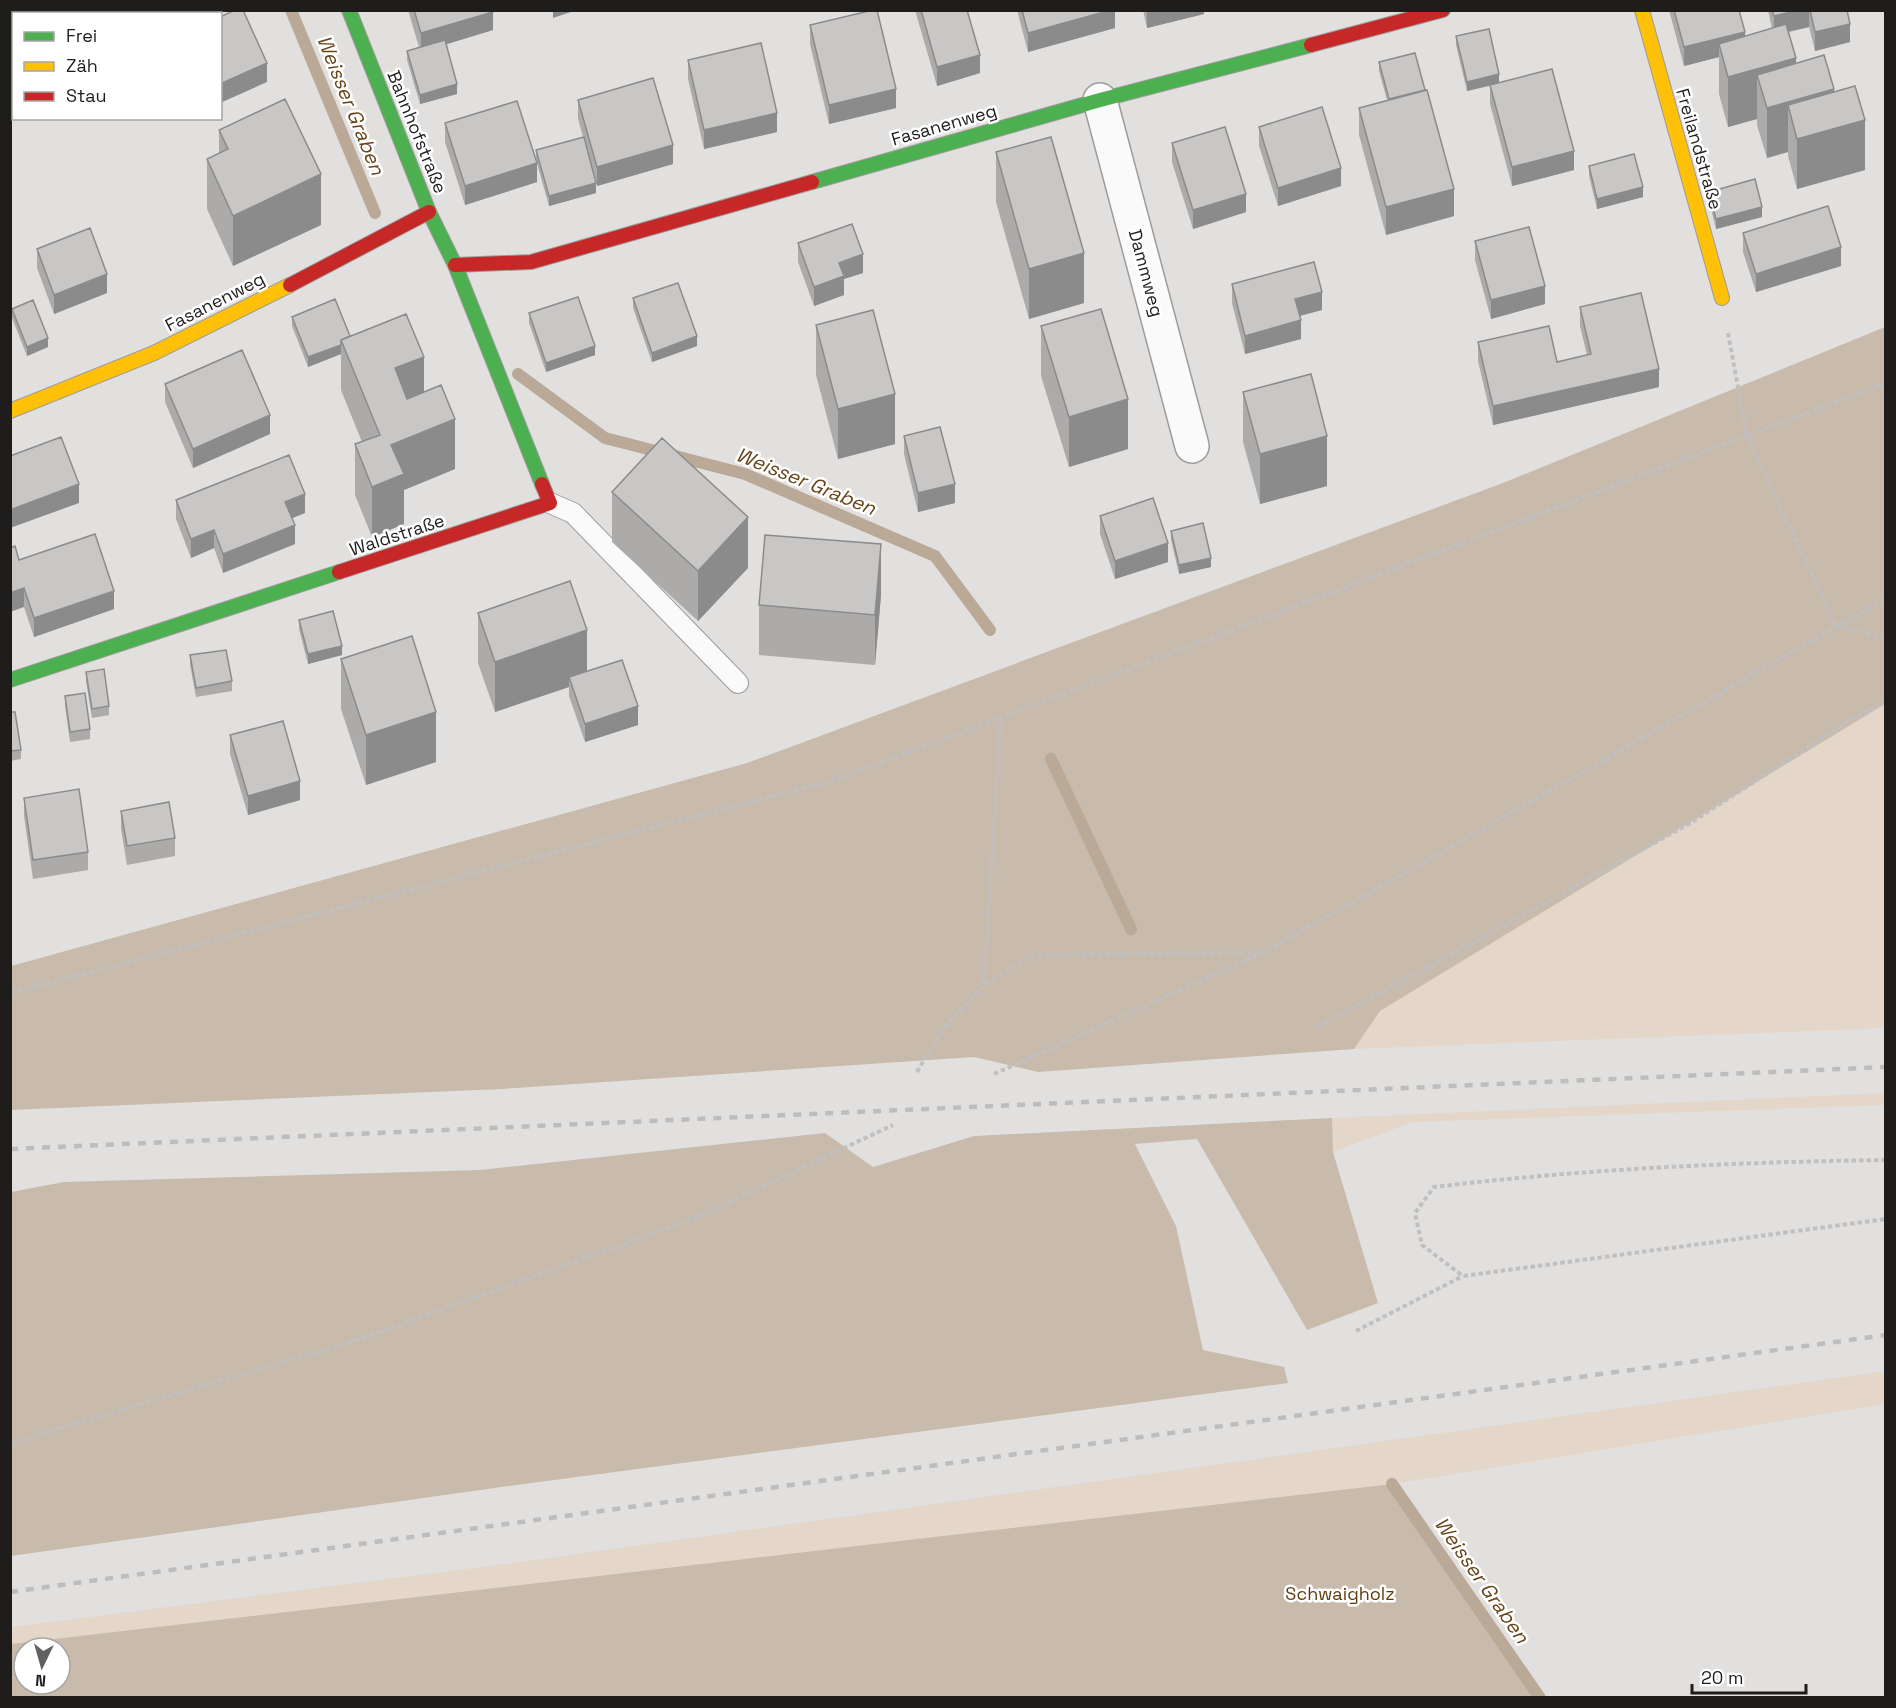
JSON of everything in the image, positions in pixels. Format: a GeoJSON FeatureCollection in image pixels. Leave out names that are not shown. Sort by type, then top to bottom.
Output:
{"type":"FeatureCollection","features":[{"type":"Feature","properties":{"kind":"street","name":"Bahnhofstraße"},"geometry":{"type":"LineString","coordinates":[[349,10],[429,212],[455,265]]}},
{"type":"Feature","properties":{"kind":"street","name":"Fasanenweg"},"geometry":{"type":"LineString","coordinates":[[455,265],[531,262],[1100,100],[1443,10]]}},
{"type":"Feature","properties":{"kind":"street","name":"Freilandstraße"},"geometry":{"type":"LineString","coordinates":[[1642,10],[1722,298]]}},
{"type":"Feature","properties":{"kind":"street","name":"Dammweg"},"geometry":{"type":"LineString","coordinates":[[1100,100],[1192,446]]}},
{"type":"Feature","properties":{"kind":"street","name":"Fasanenweg"},"geometry":{"type":"LineString","coordinates":[[10,411],[154,353],[429,212]]}},
{"type":"Feature","properties":{"kind":"street"},"geometry":{"type":"LineString","coordinates":[[455,265],[550,503]]}},
{"type":"Feature","properties":{"kind":"street","name":"Waldstraße"},"geometry":{"type":"LineString","coordinates":[[10,680],[550,503]]}},
{"type":"Feature","properties":{"kind":"lane"},"geometry":{"type":"LineString","coordinates":[[550,503],[573,513],[738,683]]}},
{"type":"Feature","properties":{"kind":"path"},"geometry":{"type":"LineString","coordinates":[[1722,298],[1747,436],[1836,626]]}},
{"type":"Feature","properties":{"kind":"path"},"geometry":{"type":"LineString","coordinates":[[10,993],[835,780],[1886,383]]}},
{"type":"Feature","properties":{"kind":"path"},"geometry":{"type":"LineString","coordinates":[[994,1074],[1262,953],[1886,598]]}},
{"type":"Feature","properties":{"kind":"path"},"geometry":{"type":"LineString","coordinates":[[1836,626],[1886,638]]}},
{"type":"Feature","properties":{"kind":"path"},"geometry":{"type":"LineString","coordinates":[[1318,1027],[1689,824],[1847,722],[1886,701]]}},
{"type":"Feature","properties":{"kind":"path"},"geometry":{"type":"LineString","coordinates":[[984,985],[1001,717]]}},
{"type":"Feature","properties":{"kind":"path"},"geometry":{"type":"LineString","coordinates":[[917,1072],[944,1028],[984,985],[1033,955],[1262,953]]}},
{"type":"Feature","properties":{"kind":"path"},"geometry":{"type":"LineString","coordinates":[[10,1443],[351,1342],[693,1220],[893,1125]]}},
{"type":"Feature","properties":{"kind":"path"},"geometry":{"type":"LineString","coordinates":[[1463,1276],[1422,1245],[1415,1213],[1434,1187],[1526,1176],[1750,1162],[1886,1160]]}},
{"type":"Feature","properties":{"kind":"path"},"geometry":{"type":"LineString","coordinates":[[1356,1331],[1463,1276],[1886,1219]]}},
{"type":"Feature","properties":{"kind":"shaded area"},"geometry":{"type":"Polygon","coordinates":[[[1885,704],[1885,1028],[1354,1049],[1380,1011],[1885,704]]]}},
{"type":"Feature","properties":{"kind":"shaded area"},"geometry":{"type":"Polygon","coordinates":[[[1886,1093],[1885,1105],[1413,1122],[1333,1152],[1332,1118],[1886,1093]]]}},
{"type":"Feature","properties":{"kind":"shaded area"},"geometry":{"type":"Polygon","coordinates":[[[1885,1371],[1885,1404],[1392,1484],[72,1637],[12,1636],[11,1644],[10,1627],[520,1562],[1885,1371]]]}},
{"type":"Feature","properties":{"kind":"green space"},"geometry":{"type":"Polygon","coordinates":[[[1885,327],[1885,704],[1380,1011],[1354,1049],[1038,1072],[974,1057],[502,1089],[11,1110],[11,966],[747,763],[1503,483],[1885,327]]]}},
{"type":"Feature","properties":{"kind":"green space"},"geometry":{"type":"Polygon","coordinates":[[[1332,1118],[1333,1152],[1378,1303],[1307,1330],[1197,1139],[1135,1144],[1176,1226],[1203,1350],[1284,1367],[1288,1383],[509,1486],[11,1556],[11,1192],[64,1182],[479,1170],[825,1133],[873,1167],[974,1136],[1332,1118]]]}},
{"type":"Feature","properties":{"kind":"green space","name":"Schwaigholz"},"geometry":{"type":"Polygon","coordinates":[[[1392,1484],[1540,1697],[11,1697],[11,1644],[12,1696],[72,1696],[72,1637],[1392,1484]]]}},
{"type":"Feature","properties":{"kind":"building"},"geometry":{"type":"Polygon","coordinates":[[[10,10],[69,10],[65,12],[12,12],[12,32],[10,32],[10,10]]]}},
{"type":"Feature","properties":{"kind":"building"},"geometry":{"type":"Polygon","coordinates":[[[235,10],[243,10],[267,63],[222,83],[222,16],[235,10]]]}},
{"type":"Feature","properties":{"kind":"building"},"geometry":{"type":"Polygon","coordinates":[[[414,10],[493,10],[493,12],[421,33],[414,10]]]}},
{"type":"Feature","properties":{"kind":"building"},"geometry":{"type":"Polygon","coordinates":[[[877,10],[896,89],[829,105],[810,25],[877,10]]]}},
{"type":"Feature","properties":{"kind":"building"},"geometry":{"type":"Polygon","coordinates":[[[921,10],[967,10],[980,55],[937,67],[921,10]]]}},
{"type":"Feature","properties":{"kind":"building"},"geometry":{"type":"Polygon","coordinates":[[[1022,10],[1111,10],[1028,33],[1022,10]]]}},
{"type":"Feature","properties":{"kind":"building"},"geometry":{"type":"Polygon","coordinates":[[[1674,10],[1739,10],[1745,32],[1684,47],[1674,10]]]}},
{"type":"Feature","properties":{"kind":"building"},"geometry":{"type":"Polygon","coordinates":[[[1772,10],[1799,10],[1774,16],[1772,10]]]}},
{"type":"Feature","properties":{"kind":"building"},"geometry":{"type":"Polygon","coordinates":[[[1810,10],[1847,10],[1850,24],[1815,32],[1810,10]]]}},
{"type":"Feature","properties":{"kind":"building"},"geometry":{"type":"Polygon","coordinates":[[[1786,24],[1796,58],[1728,77],[1719,44],[1786,24]]]}},
{"type":"Feature","properties":{"kind":"building"},"geometry":{"type":"Polygon","coordinates":[[[1489,29],[1499,74],[1467,82],[1456,36],[1489,29]]]}},
{"type":"Feature","properties":{"kind":"building"},"geometry":{"type":"Polygon","coordinates":[[[445,40],[457,84],[420,95],[407,51],[445,40]]]}},
{"type":"Feature","properties":{"kind":"building"},"geometry":{"type":"Polygon","coordinates":[[[761,43],[777,113],[704,130],[688,60],[761,43]]]}},
{"type":"Feature","properties":{"kind":"building"},"geometry":{"type":"Polygon","coordinates":[[[1415,53],[1425,90],[1389,99],[1379,62],[1415,53]]]}},
{"type":"Feature","properties":{"kind":"building"},"geometry":{"type":"Polygon","coordinates":[[[1824,55],[1834,89],[1767,108],[1757,75],[1824,55]]]}},
{"type":"Feature","properties":{"kind":"building"},"geometry":{"type":"Polygon","coordinates":[[[1552,69],[1574,151],[1512,167],[1490,85],[1552,69]]]}},
{"type":"Feature","properties":{"kind":"building"},"geometry":{"type":"Polygon","coordinates":[[[653,78],[673,145],[597,167],[578,100],[653,78]]]}},
{"type":"Feature","properties":{"kind":"building"},"geometry":{"type":"Polygon","coordinates":[[[1855,86],[1865,120],[1797,139],[1788,105],[1855,86]]]}},
{"type":"Feature","properties":{"kind":"building"},"geometry":{"type":"Polygon","coordinates":[[[1427,90],[1454,189],[1386,207],[1359,108],[1427,90]]]}},
{"type":"Feature","properties":{"kind":"building"},"geometry":{"type":"Polygon","coordinates":[[[285,99],[321,174],[233,216],[207,159],[228,149],[219,130],[285,99]]]}},
{"type":"Feature","properties":{"kind":"building"},"geometry":{"type":"Polygon","coordinates":[[[517,101],[537,163],[465,186],[445,123],[517,101]]]}},
{"type":"Feature","properties":{"kind":"building"},"geometry":{"type":"Polygon","coordinates":[[[1322,107],[1341,168],[1278,188],[1259,127],[1322,107]]]}},
{"type":"Feature","properties":{"kind":"building"},"geometry":{"type":"Polygon","coordinates":[[[1225,127],[1246,194],[1193,210],[1172,143],[1225,127]]]}},
{"type":"Feature","properties":{"kind":"building"},"geometry":{"type":"Polygon","coordinates":[[[584,137],[596,183],[549,196],[536,150],[584,137]]]}},
{"type":"Feature","properties":{"kind":"building"},"geometry":{"type":"Polygon","coordinates":[[[1051,137],[1084,253],[1029,269],[996,152],[1051,137]]]}},
{"type":"Feature","properties":{"kind":"building"},"geometry":{"type":"Polygon","coordinates":[[[1634,154],[1643,187],[1597,199],[1589,166],[1634,154]]]}},
{"type":"Feature","properties":{"kind":"building"},"geometry":{"type":"Polygon","coordinates":[[[1755,179],[1762,207],[1716,219],[1709,192],[1755,179]]]}},
{"type":"Feature","properties":{"kind":"building"},"geometry":{"type":"Polygon","coordinates":[[[1828,206],[1841,247],[1756,274],[1743,233],[1828,206]]]}},
{"type":"Feature","properties":{"kind":"building"},"geometry":{"type":"Polygon","coordinates":[[[852,224],[863,254],[839,263],[844,276],[814,287],[798,243],[852,224]]]}},
{"type":"Feature","properties":{"kind":"building"},"geometry":{"type":"Polygon","coordinates":[[[1529,227],[1545,286],[1491,300],[1475,241],[1529,227]]]}},
{"type":"Feature","properties":{"kind":"building"},"geometry":{"type":"Polygon","coordinates":[[[90,228],[107,274],[54,295],[37,249],[90,228]]]}},
{"type":"Feature","properties":{"kind":"building"},"geometry":{"type":"Polygon","coordinates":[[[1314,262],[1322,292],[1295,299],[1301,320],[1245,336],[1232,284],[1314,262]]]}},
{"type":"Feature","properties":{"kind":"building"},"geometry":{"type":"Polygon","coordinates":[[[678,283],[697,336],[652,353],[633,298],[678,283]]]}},
{"type":"Feature","properties":{"kind":"building"},"geometry":{"type":"Polygon","coordinates":[[[1641,293],[1659,369],[1493,406],[1478,342],[1549,326],[1557,362],[1591,354],[1580,307],[1641,293]]]}},
{"type":"Feature","properties":{"kind":"building"},"geometry":{"type":"Polygon","coordinates":[[[578,297],[595,346],[546,363],[529,313],[578,297]]]}},
{"type":"Feature","properties":{"kind":"building"},"geometry":{"type":"Polygon","coordinates":[[[335,299],[350,336],[341,340],[341,345],[308,357],[292,317],[335,299]]]}},
{"type":"Feature","properties":{"kind":"building"},"geometry":{"type":"Polygon","coordinates":[[[33,300],[48,338],[27,347],[12,309],[33,300]]]}},
{"type":"Feature","properties":{"kind":"building"},"geometry":{"type":"Polygon","coordinates":[[[1101,309],[1128,399],[1069,417],[1041,326],[1101,309]]]}},
{"type":"Feature","properties":{"kind":"building"},"geometry":{"type":"Polygon","coordinates":[[[873,310],[895,394],[838,409],[816,325],[873,310]]]}},
{"type":"Feature","properties":{"kind":"building"},"geometry":{"type":"Polygon","coordinates":[[[406,314],[424,357],[395,368],[407,399],[441,385],[455,419],[391,445],[404,474],[372,487],[355,444],[380,435],[341,340],[406,314]]]}},
{"type":"Feature","properties":{"kind":"building"},"geometry":{"type":"Polygon","coordinates":[[[242,350],[270,415],[193,449],[165,384],[242,350]]]}},
{"type":"Feature","properties":{"kind":"building"},"geometry":{"type":"Polygon","coordinates":[[[1311,374],[1327,436],[1260,454],[1243,392],[1311,374]]]}},
{"type":"Feature","properties":{"kind":"building"},"geometry":{"type":"Polygon","coordinates":[[[940,427],[955,484],[918,493],[904,436],[940,427]]]}},
{"type":"Feature","properties":{"kind":"building"},"geometry":{"type":"Polygon","coordinates":[[[61,437],[79,484],[10,510],[10,456],[61,437]]]}},
{"type":"Feature","properties":{"kind":"building"},"geometry":{"type":"Polygon","coordinates":[[[662,438],[748,517],[698,571],[612,492],[662,438]]]}},
{"type":"Feature","properties":{"kind":"building"},"geometry":{"type":"Polygon","coordinates":[[[289,455],[305,494],[285,502],[295,525],[223,554],[214,530],[191,539],[176,500],[289,455]]]}},
{"type":"Feature","properties":{"kind":"building"},"geometry":{"type":"Polygon","coordinates":[[[1153,498],[1168,543],[1115,561],[1100,516],[1153,498]]]}},
{"type":"Feature","properties":{"kind":"building"},"geometry":{"type":"Polygon","coordinates":[[[1203,523],[1211,558],[1179,565],[1171,531],[1203,523]]]}},
{"type":"Feature","properties":{"kind":"building"},"geometry":{"type":"Polygon","coordinates":[[[95,534],[114,591],[34,618],[24,588],[10,593],[10,548],[15,546],[19,560],[95,534]]]}},
{"type":"Feature","properties":{"kind":"building"},"geometry":{"type":"Polygon","coordinates":[[[765,535],[881,544],[875,615],[759,605],[765,535]]]}},
{"type":"Feature","properties":{"kind":"building"},"geometry":{"type":"Polygon","coordinates":[[[570,581],[587,630],[495,662],[478,613],[570,581]]]}},
{"type":"Feature","properties":{"kind":"building"},"geometry":{"type":"Polygon","coordinates":[[[333,611],[342,646],[308,654],[299,620],[333,611]]]}},
{"type":"Feature","properties":{"kind":"building"},"geometry":{"type":"Polygon","coordinates":[[[412,636],[436,712],[366,735],[341,659],[412,636]]]}},
{"type":"Feature","properties":{"kind":"building"},"geometry":{"type":"Polygon","coordinates":[[[226,650],[232,681],[196,688],[190,655],[226,650]]]}},
{"type":"Feature","properties":{"kind":"building"},"geometry":{"type":"Polygon","coordinates":[[[622,660],[638,706],[585,724],[569,677],[622,660]]]}},
{"type":"Feature","properties":{"kind":"building"},"geometry":{"type":"Polygon","coordinates":[[[104,669],[109,706],[92,709],[86,672],[104,669]]]}},
{"type":"Feature","properties":{"kind":"building"},"geometry":{"type":"Polygon","coordinates":[[[85,693],[90,729],[70,732],[65,696],[85,693]]]}},
{"type":"Feature","properties":{"kind":"building"},"geometry":{"type":"Polygon","coordinates":[[[10,712],[15,712],[21,750],[10,751],[10,712]]]}},
{"type":"Feature","properties":{"kind":"building"},"geometry":{"type":"Polygon","coordinates":[[[283,721],[300,781],[248,796],[230,735],[283,721]]]}},
{"type":"Feature","properties":{"kind":"building"},"geometry":{"type":"Polygon","coordinates":[[[79,789],[88,852],[33,860],[24,798],[79,789]]]}},
{"type":"Feature","properties":{"kind":"building"},"geometry":{"type":"Polygon","coordinates":[[[169,802],[175,838],[127,846],[121,811],[169,802]]]}},
{"type":"Feature","properties":{"kind":"waterway","name":"Weisser Graben"},"geometry":{"type":"LineString","coordinates":[[291,10],[375,213]]}},
{"type":"Feature","properties":{"kind":"waterway","name":"Weisser Graben"},"geometry":{"type":"LineString","coordinates":[[518,374],[605,438],[745,474],[935,556],[990,630]]}},
{"type":"Feature","properties":{"kind":"waterway","name":"Weisser Graben"},"geometry":{"type":"LineString","coordinates":[[1051,759],[1131,929]]}},
{"type":"Feature","properties":{"kind":"waterway","name":"Weisser Graben"},"geometry":{"type":"LineString","coordinates":[[1392,1484],[1540,1698]]}},
{"type":"Feature","properties":{"kind":"railway"},"geometry":{"type":"LineString","coordinates":[[10,1149],[1886,1067]]}},
{"type":"Feature","properties":{"kind":"railway"},"geometry":{"type":"LineString","coordinates":[[10,1592],[1886,1335]]}},
{"type":"Feature","properties":{"kind":"traffic: fast"},"geometry":{"type":"LineString","coordinates":[[349,10],[429,212],[455,265],[542,484]]}},
{"type":"Feature","properties":{"kind":"traffic: fast"},"geometry":{"type":"LineString","coordinates":[[812,182],[1100,100],[1311,45]]}},
{"type":"Feature","properties":{"kind":"traffic: fast"},"geometry":{"type":"LineString","coordinates":[[10,680],[339,572]]}},
{"type":"Feature","properties":{"kind":"traffic: slow"},"geometry":{"type":"LineString","coordinates":[[1642,10],[1722,298]]}},
{"type":"Feature","properties":{"kind":"traffic: slow"},"geometry":{"type":"LineString","coordinates":[[10,411],[154,353],[290,285]]}},
{"type":"Feature","properties":{"kind":"traffic: jam"},"geometry":{"type":"LineString","coordinates":[[1311,45],[1443,10]]}},
{"type":"Feature","properties":{"kind":"traffic: jam"},"geometry":{"type":"LineString","coordinates":[[455,265],[531,262],[812,182]]}},
{"type":"Feature","properties":{"kind":"traffic: jam"},"geometry":{"type":"LineString","coordinates":[[290,285],[429,212]]}},
{"type":"Feature","properties":{"kind":"traffic: jam"},"geometry":{"type":"LineString","coordinates":[[339,572],[550,503],[542,484]]}}]}
